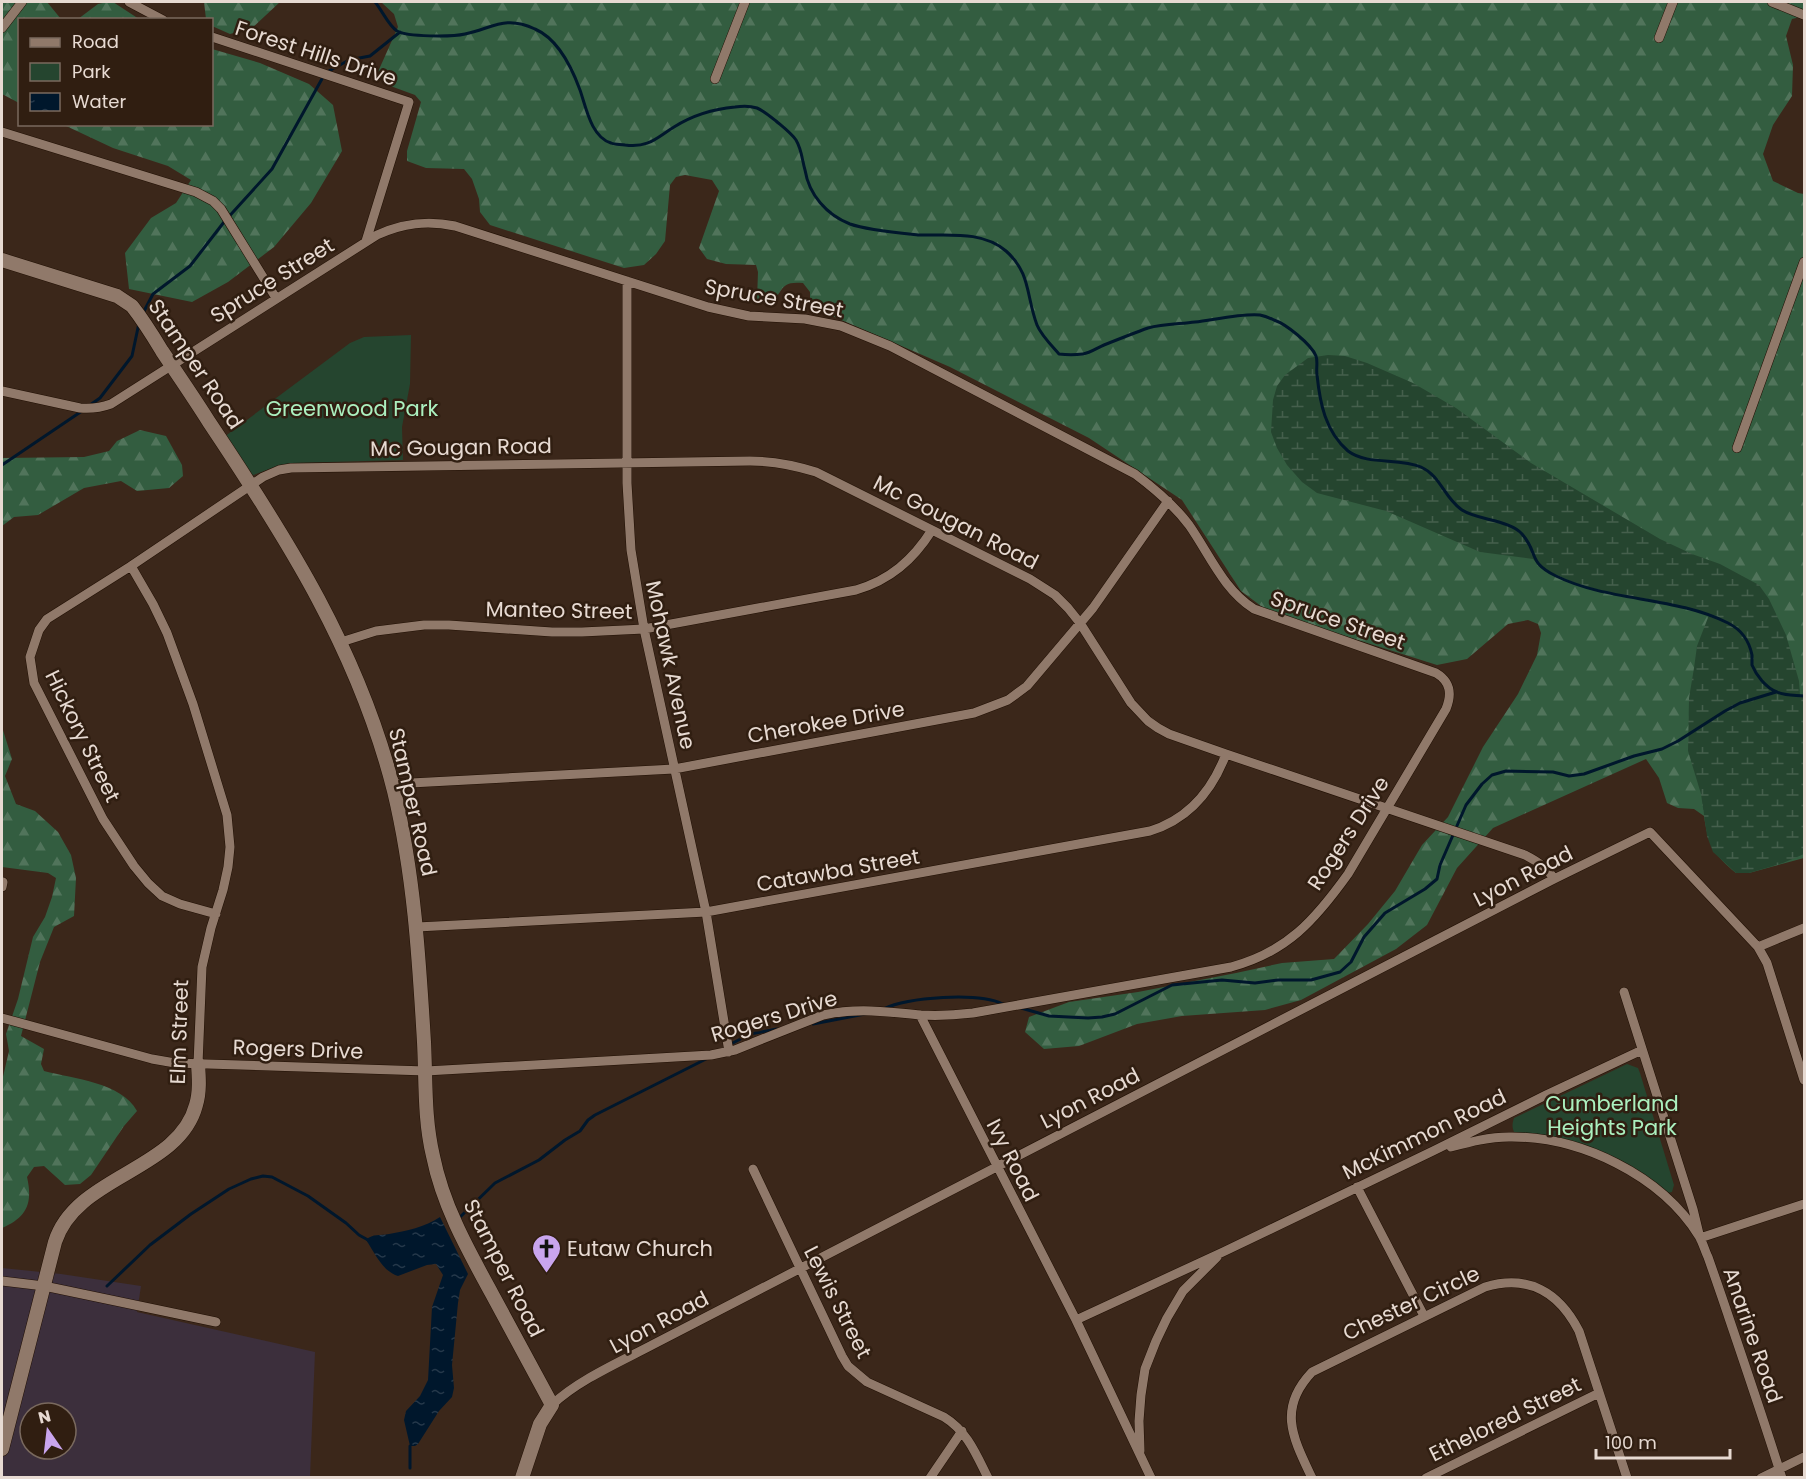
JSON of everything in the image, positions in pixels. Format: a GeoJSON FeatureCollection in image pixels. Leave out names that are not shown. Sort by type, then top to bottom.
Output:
{"type":"FeatureCollection","features":[{"type":"Feature","properties":{"kind":"street"},"geometry":{"type":"LineString","coordinates":[[2,28],[22,2]]}},
{"type":"Feature","properties":{"kind":"street"},"geometry":{"type":"LineString","coordinates":[[129,2],[159,18]]}},
{"type":"Feature","properties":{"kind":"street"},"geometry":{"type":"LineString","coordinates":[[715,79],[745,2]]}},
{"type":"Feature","properties":{"kind":"street"},"geometry":{"type":"LineString","coordinates":[[1659,39],[1673,2]]}},
{"type":"Feature","properties":{"kind":"street"},"geometry":{"type":"LineString","coordinates":[[1772,2],[1804,15]]}},
{"type":"Feature","properties":{"kind":"street","name":"Forest Hills Drive"},"geometry":{"type":"LineString","coordinates":[[213,38],[409,102],[366,241]]}},
{"type":"Feature","properties":{"kind":"street"},"geometry":{"type":"LineString","coordinates":[[2,132],[208,197],[221,210],[276,298]]}},
{"type":"Feature","properties":{"kind":"street","name":"Spruce Street"},"geometry":{"type":"LineString","coordinates":[[2,391],[80,408],[98,408],[111,404],[366,241],[400,226],[418,223],[442,224],[465,229],[708,306],[768,318],[805,319],[841,326],[890,346],[1135,474],[1168,501],[1190,526],[1227,585],[1244,603],[1265,615],[1436,673],[1446,680],[1450,692]]}},
{"type":"Feature","properties":{"kind":"street","name":"Stamper Road"},"geometry":{"type":"LineString","coordinates":[[2,260],[117,296],[128,302],[136,311],[251,484],[302,567],[341,642],[370,715],[392,784],[404,837],[417,927],[426,1071],[425,1104],[433,1158],[449,1210],[462,1240],[552,1405]]}},
{"type":"Feature","properties":{"kind":"street"},"geometry":{"type":"LineString","coordinates":[[1737,448],[1804,262]]}},
{"type":"Feature","properties":{"kind":"street","name":"Mohawk Avenue"},"geometry":{"type":"LineString","coordinates":[[627,281],[628,520],[631,550],[644,629],[706,912],[729,1052]]}},
{"type":"Feature","properties":{"kind":"street","name":"Mc Gougan Road"},"geometry":{"type":"LineString","coordinates":[[251,484],[268,474],[291,468],[768,461],[798,466],[816,472],[932,530],[1040,585],[1055,595],[1080,623],[1131,703],[1148,721],[1169,734],[1531,858],[1554,879]]}},
{"type":"Feature","properties":{"kind":"street","name":"Hickory Street"},"geometry":{"type":"LineString","coordinates":[[216,914],[180,904],[162,896],[134,866],[103,819],[34,683],[30,657],[39,630],[47,619],[131,566],[251,484]]}},
{"type":"Feature","properties":{"kind":"street","name":"Cherokee Drive"},"geometry":{"type":"LineString","coordinates":[[392,784],[674,768],[991,708],[1008,700],[1028,686],[1080,623],[1168,501]]}},
{"type":"Feature","properties":{"kind":"street","name":"Manteo Street"},"geometry":{"type":"LineString","coordinates":[[341,642],[376,632],[424,625],[562,632],[644,629],[868,586],[890,576],[900,568],[913,556],[932,530]]}},
{"type":"Feature","properties":{"kind":"street","name":"Elm Street"},"geometry":{"type":"LineString","coordinates":[[2,1449],[57,1236],[69,1215],[87,1199],[165,1148],[183,1132],[190,1122],[199,1092],[202,967],[223,890],[230,847],[227,815],[193,704],[167,633],[131,566]]}},
{"type":"Feature","properties":{"kind":"street","name":"Rogers Drive"},"geometry":{"type":"LineString","coordinates":[[2,1018],[175,1064],[426,1071],[699,1056],[729,1052],[835,1012],[878,1010],[948,1016],[1231,967],[1260,957],[1286,942],[1318,913],[1348,874],[1446,709],[1451,698],[1450,692]]}},
{"type":"Feature","properties":{"kind":"street","name":"Catawba Street"},"geometry":{"type":"LineString","coordinates":[[417,927],[706,912],[1150,831],[1173,822],[1193,808],[1212,784],[1226,754]]}},
{"type":"Feature","properties":{"kind":"street","name":"Lyon Road"},"geometry":{"type":"LineString","coordinates":[[552,1405],[582,1383],[800,1269],[1554,879],[1650,832],[1758,947]]}},
{"type":"Feature","properties":{"kind":"street"},"geometry":{"type":"LineString","coordinates":[[1804,928],[1758,947],[1767,963],[1804,1080]]}},
{"type":"Feature","properties":{"kind":"street","name":"Anarine Road"},"geometry":{"type":"LineString","coordinates":[[1624,992],[1693,1209],[1700,1238],[1781,1473]]}},
{"type":"Feature","properties":{"kind":"street","name":"Ivy Road"},"geometry":{"type":"LineString","coordinates":[[920,1015],[1076,1320]]}},
{"type":"Feature","properties":{"kind":"street","name":"McKimmon Road"},"geometry":{"type":"LineString","coordinates":[[1150,1478],[1076,1320],[1223,1252],[1509,1112],[1642,1050]]}},
{"type":"Feature","properties":{"kind":"street","name":"Anarine Road"},"geometry":{"type":"LineString","coordinates":[[1433,1151],[1482,1139],[1508,1137],[1535,1138],[1565,1144],[1611,1161],[1653,1186],[1680,1211],[1700,1238]]}},
{"type":"Feature","properties":{"kind":"street","name":"Lewis Street"},"geometry":{"type":"LineString","coordinates":[[753,1169],[842,1356],[852,1370],[867,1382],[944,1417],[962,1431]]}},
{"type":"Feature","properties":{"kind":"street"},"geometry":{"type":"LineString","coordinates":[[1357,1187],[1424,1316]]}},
{"type":"Feature","properties":{"kind":"street"},"geometry":{"type":"LineString","coordinates":[[1700,1238],[1804,1204]]}},
{"type":"Feature","properties":{"kind":"street","name":"McKimmon Road"},"geometry":{"type":"LineString","coordinates":[[1140,1456],[1141,1395],[1145,1369],[1156,1341],[1183,1291],[1223,1252]]}},
{"type":"Feature","properties":{"kind":"street"},"geometry":{"type":"LineString","coordinates":[[2,1281],[44,1286],[216,1322]]}},
{"type":"Feature","properties":{"kind":"street","name":"Chester Circle"},"geometry":{"type":"LineString","coordinates":[[1312,1478],[1296,1445],[1291,1421],[1295,1397],[1303,1381],[1317,1368],[1485,1287],[1496,1283],[1521,1282],[1538,1287],[1559,1301],[1574,1320],[1627,1478]]}},
{"type":"Feature","properties":{"kind":"street","name":"Ethelored Street"},"geometry":{"type":"LineString","coordinates":[[1426,1478],[1599,1393]]}},
{"type":"Feature","properties":{"kind":"street"},"geometry":{"type":"LineString","coordinates":[[522,1478],[540,1424],[552,1405]]}},
{"type":"Feature","properties":{"kind":"street"},"geometry":{"type":"LineString","coordinates":[[930,1478],[962,1431],[988,1478]]}},
{"type":"Feature","properties":{"kind":"street"},"geometry":{"type":"LineString","coordinates":[[1761,1478],[1781,1473],[1804,1457]]}},
{"type":"Feature","properties":{"kind":"shaded area"},"geometry":{"type":"Polygon","coordinates":[[[2,1268],[141,1286],[137,1312],[315,1352],[310,1477],[2,1477],[2,1268]]]}},
{"type":"Feature","properties":{"kind":"green space"},"geometry":{"type":"Polygon","coordinates":[[[2,2],[47,2],[60,18],[18,18],[18,102],[2,94],[2,2]]]}},
{"type":"Feature","properties":{"kind":"green space"},"geometry":{"type":"Polygon","coordinates":[[[113,2],[137,18],[79,18],[98,4],[113,2]]]}},
{"type":"Feature","properties":{"kind":"green space"},"geometry":{"type":"Polygon","coordinates":[[[204,2],[280,2],[252,28],[230,34],[213,26],[213,18],[206,18],[204,2]]]}},
{"type":"Feature","properties":{"kind":"green space"},"geometry":{"type":"Polygon","coordinates":[[[381,2],[1804,2],[1804,16],[1792,19],[1786,36],[1793,65],[1792,96],[1773,125],[1763,154],[1773,181],[1804,194],[1804,858],[1749,873],[1736,873],[1713,848],[1704,816],[1694,809],[1678,808],[1667,803],[1659,778],[1646,759],[1493,828],[1457,868],[1427,925],[1396,949],[1301,1000],[1265,1010],[1182,1016],[1137,1024],[1079,1046],[1044,1049],[1025,1032],[1029,1017],[1069,1002],[1138,992],[1282,963],[1334,959],[1368,924],[1395,891],[1422,845],[1448,817],[1483,747],[1518,694],[1537,655],[1541,633],[1538,624],[1528,620],[1508,624],[1467,659],[1437,665],[1269,612],[1241,591],[1182,500],[1089,438],[950,367],[816,309],[810,300],[810,292],[803,283],[784,286],[772,301],[766,304],[757,300],[756,265],[726,264],[707,259],[699,248],[719,191],[712,180],[685,175],[676,177],[670,185],[665,241],[644,265],[624,268],[490,225],[480,212],[479,199],[472,179],[464,169],[426,168],[407,161],[407,151],[421,102],[415,95],[385,84],[377,74],[398,27],[394,14],[381,2]]]}},
{"type":"Feature","properties":{"kind":"green space"},"geometry":{"type":"Polygon","coordinates":[[[213,49],[260,63],[309,84],[333,105],[342,151],[311,203],[274,247],[228,282],[192,302],[129,289],[125,253],[151,218],[176,203],[191,180],[168,166],[113,148],[66,126],[213,126],[213,49]]]}},
{"type":"Feature","properties":{"kind":"green space","name":"Greenwood Park"},"geometry":{"type":"Polygon","coordinates":[[[411,335],[410,384],[402,427],[403,460],[291,463],[251,476],[224,437],[350,343],[364,337],[411,335]]]}},
{"type":"Feature","properties":{"kind":"green space"},"geometry":{"type":"Polygon","coordinates":[[[1328,355],[1345,356],[1367,363],[1413,383],[1456,408],[1531,463],[1660,539],[1720,564],[1759,585],[1769,599],[1786,635],[1799,681],[1800,695],[1804,695],[1804,854],[1749,873],[1736,873],[1713,852],[1707,836],[1701,794],[1688,751],[1689,698],[1697,646],[1709,615],[1577,584],[1541,568],[1533,559],[1480,552],[1386,511],[1317,493],[1302,482],[1287,465],[1271,432],[1273,400],[1277,386],[1285,375],[1308,358],[1328,355]]]}},
{"type":"Feature","properties":{"kind":"green space"},"geometry":{"type":"Polygon","coordinates":[[[140,430],[166,436],[182,465],[183,476],[169,488],[137,491],[121,481],[84,488],[38,515],[14,517],[2,526],[2,458],[84,457],[109,451],[117,441],[140,430]]]}},
{"type":"Feature","properties":{"kind":"green space"},"geometry":{"type":"Polygon","coordinates":[[[2,727],[12,759],[5,776],[16,804],[35,811],[58,832],[71,855],[76,878],[74,916],[54,927],[40,962],[21,1036],[44,1049],[41,1064],[44,1071],[108,1088],[130,1101],[137,1111],[124,1126],[91,1175],[80,1184],[65,1185],[44,1166],[34,1167],[27,1177],[29,1194],[26,1208],[17,1219],[2,1228],[2,1081],[9,1051],[6,1034],[18,999],[33,937],[45,917],[56,878],[48,873],[2,867],[2,727]]]}},
{"type":"Feature","properties":{"kind":"green space","name":"Cumberland Heights Park"},"geometry":{"type":"Polygon","coordinates":[[[1627,1064],[1638,1068],[1640,1073],[1674,1185],[1672,1192],[1662,1194],[1613,1159],[1513,1130],[1514,1118],[1627,1064]]]}},
{"type":"Feature","properties":{"kind":"water"},"geometry":{"type":"Polygon","coordinates":[[[440,1217],[468,1274],[460,1290],[458,1303],[452,1365],[454,1388],[452,1397],[439,1411],[418,1444],[410,1446],[404,1420],[406,1411],[420,1396],[428,1380],[432,1307],[443,1275],[436,1264],[398,1276],[392,1274],[379,1261],[366,1240],[374,1236],[415,1228],[440,1217]]]}},
{"type":"Feature","properties":{"kind":"waterway"},"geometry":{"type":"LineString","coordinates":[[375,2],[391,25],[402,33],[430,36],[459,35],[507,23],[525,25],[535,29],[557,47],[577,81],[594,128],[604,140],[613,144],[633,146],[646,144],[688,119],[711,111],[740,106],[760,109],[796,140],[810,188],[820,203],[842,220],[874,230],[918,235],[975,237],[996,244],[1006,251],[1014,259],[1024,276],[1039,329],[1059,354],[1086,353],[1137,332],[1160,326],[1253,315],[1264,316],[1279,322],[1304,340],[1316,356],[1318,385],[1325,416],[1334,435],[1348,451],[1356,456],[1403,462],[1428,471],[1462,510],[1517,529],[1527,541],[1537,562],[1556,576],[1598,591],[1686,608],[1728,623],[1741,632],[1747,640],[1752,655],[1752,665],[1765,684],[1780,693],[1804,696]]}},
{"type":"Feature","properties":{"kind":"waterway"},"geometry":{"type":"LineString","coordinates":[[327,72],[349,60],[370,56],[400,32]]}},
{"type":"Feature","properties":{"kind":"waterway"},"geometry":{"type":"LineString","coordinates":[[142,315],[153,294],[190,266],[224,222],[272,169],[323,77]]}},
{"type":"Feature","properties":{"kind":"waterway"},"geometry":{"type":"LineString","coordinates":[[90,405],[100,398],[132,356],[139,323]]}},
{"type":"Feature","properties":{"kind":"waterway"},"geometry":{"type":"LineString","coordinates":[[2,465],[82,411]]}},
{"type":"Feature","properties":{"kind":"waterway"},"geometry":{"type":"LineString","coordinates":[[1021,1008],[1049,1016],[1102,1017],[1115,1014],[1172,985],[1222,980],[1255,983],[1311,980],[1340,972],[1351,962],[1364,937],[1385,913],[1425,889],[1437,879],[1440,865],[1466,805],[1492,775],[1506,771],[1553,772],[1569,776],[1584,774],[1634,756],[1662,749],[1740,703],[1776,692]]}},
{"type":"Feature","properties":{"kind":"waterway"},"geometry":{"type":"LineString","coordinates":[[883,1009],[909,1001],[943,997],[977,998],[1003,1004]]}},
{"type":"Feature","properties":{"kind":"waterway"},"geometry":{"type":"LineString","coordinates":[[813,1024],[865,1014]]}},
{"type":"Feature","properties":{"kind":"waterway"},"geometry":{"type":"LineString","coordinates":[[729,1045],[750,1034],[777,1029]]}},
{"type":"Feature","properties":{"kind":"waterway"},"geometry":{"type":"LineString","coordinates":[[457,1220],[495,1183],[539,1160],[580,1131],[595,1115],[706,1059]]}},
{"type":"Feature","properties":{"kind":"waterway"},"geometry":{"type":"LineString","coordinates":[[107,1286],[150,1245],[191,1214],[229,1189],[263,1176],[272,1177],[308,1196],[368,1240]]}},
{"type":"Feature","properties":{"kind":"waterway"},"geometry":{"type":"LineString","coordinates":[[410,1446],[410,1468]]}},
{"type":"Feature","properties":{"kind":"place","name":"Eutaw Church"},"geometry":{"type":"Point","coordinates":[546,1274]}}]}
